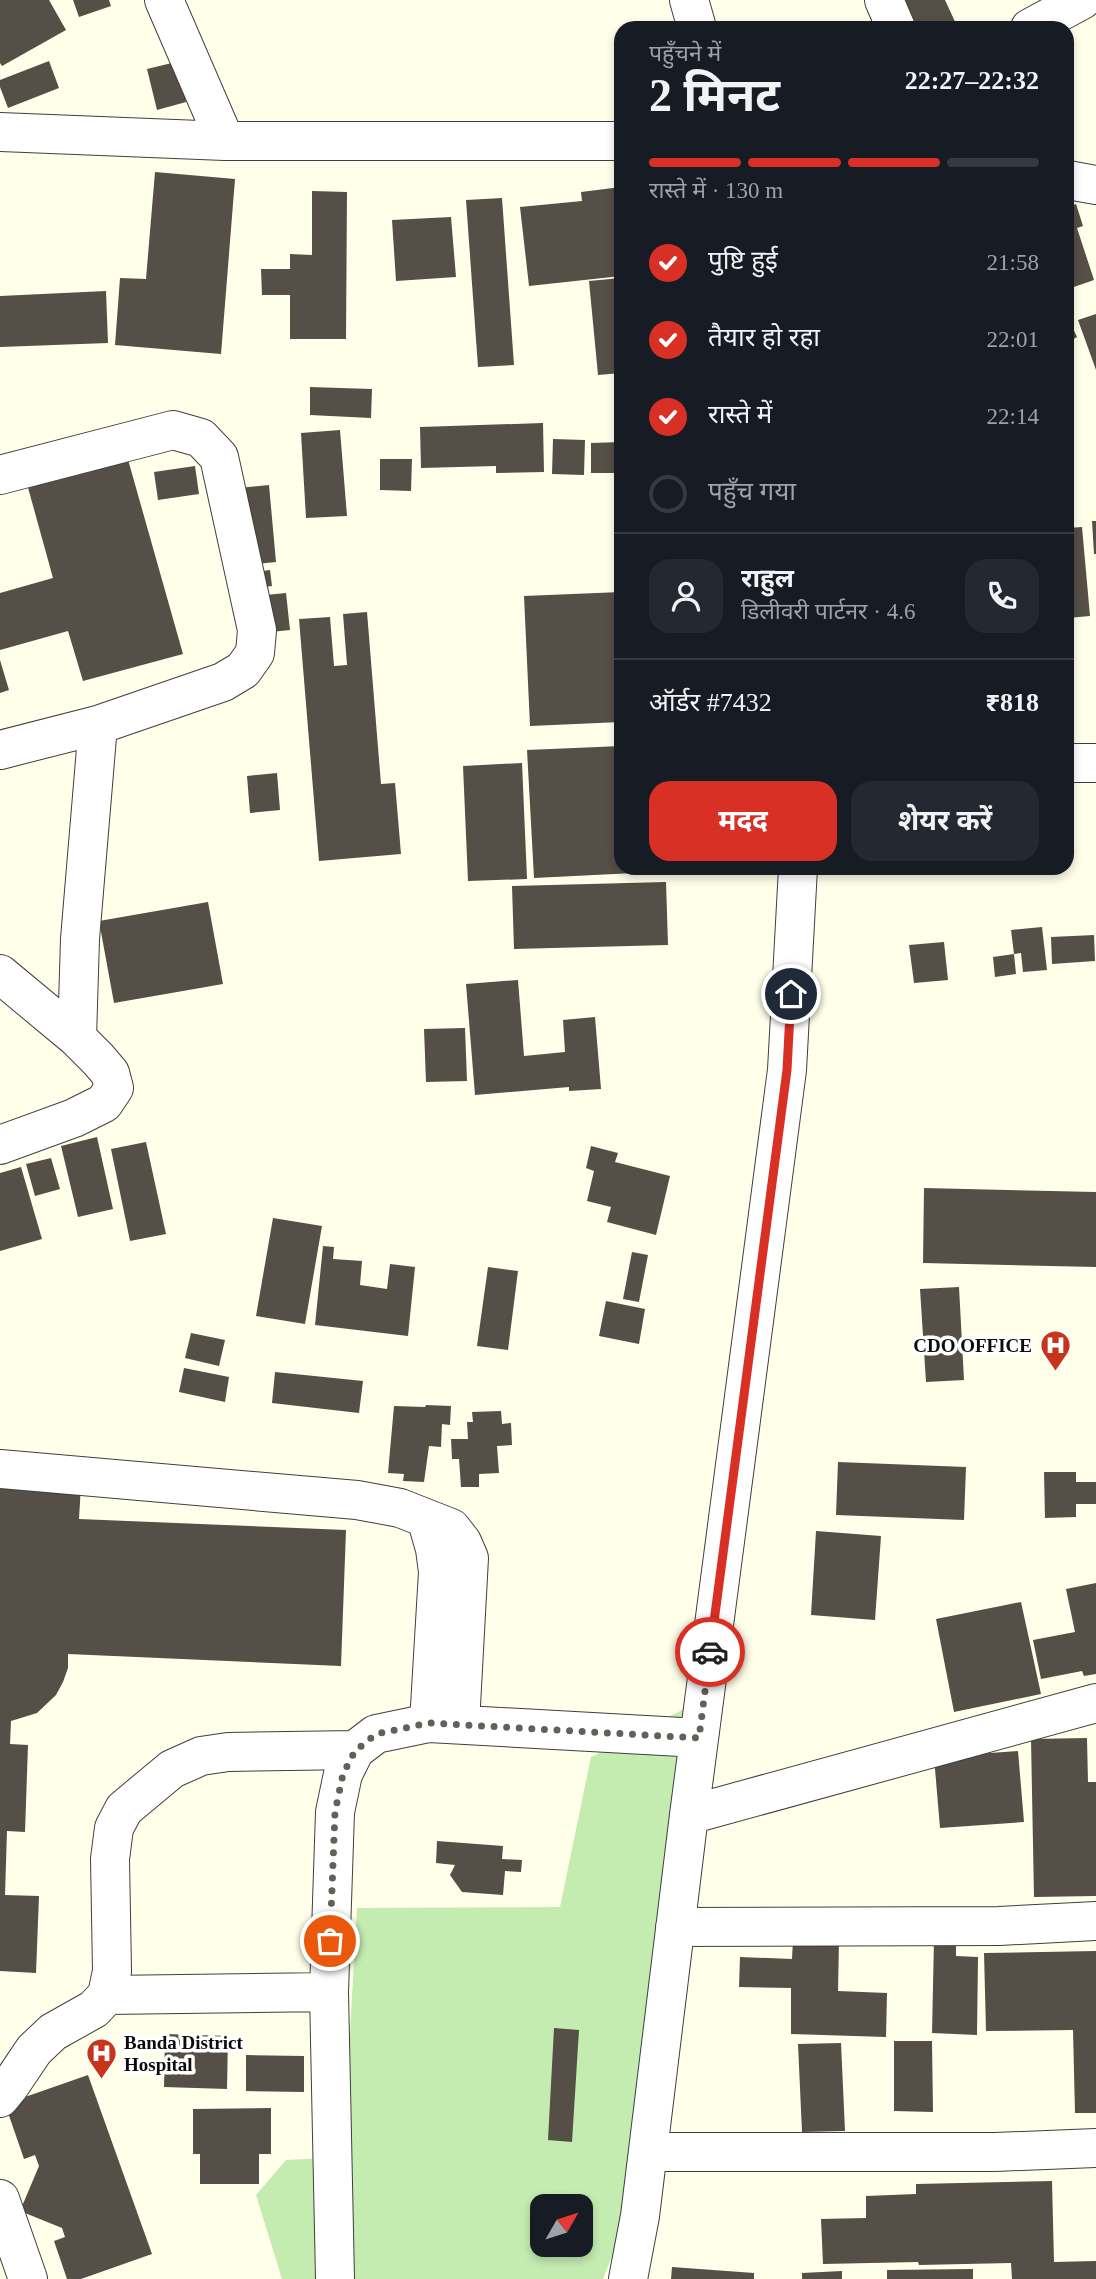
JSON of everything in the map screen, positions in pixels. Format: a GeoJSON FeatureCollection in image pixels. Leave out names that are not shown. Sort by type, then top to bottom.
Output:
{"type":"FeatureCollection","features":[{"type":"Feature","properties":{"kind":"street"},"geometry":{"type":"LineString","coordinates":[[164,0],[226,141]]}},
{"type":"Feature","properties":{"kind":"street"},"geometry":{"type":"LineString","coordinates":[[689,0],[695,21]]}},
{"type":"Feature","properties":{"kind":"street"},"geometry":{"type":"LineString","coordinates":[[884,0],[893,21]]}},
{"type":"Feature","properties":{"kind":"street"},"geometry":{"type":"LineString","coordinates":[[1043,21],[1082,0]]}},
{"type":"Feature","properties":{"kind":"street"},"geometry":{"type":"LineString","coordinates":[[0,132],[226,141],[614,141]]}},
{"type":"Feature","properties":{"kind":"street"},"geometry":{"type":"LineString","coordinates":[[1074,181],[1096,185]]}},
{"type":"Feature","properties":{"kind":"street"},"geometry":{"type":"LineString","coordinates":[[0,475],[173,430],[201,438],[219,457],[257,630],[255,653],[243,670],[223,682],[99,725],[0,750]]}},
{"type":"Feature","properties":{"kind":"street"},"geometry":{"type":"LineString","coordinates":[[76,1038],[80,939],[99,725]]}},
{"type":"Feature","properties":{"kind":"street"},"geometry":{"type":"LineString","coordinates":[[1074,763],[1096,763]]}},
{"type":"Feature","properties":{"kind":"street"},"geometry":{"type":"LineString","coordinates":[[628,2279],[649,2151],[689,1815],[787,1070],[798,875]]}},
{"type":"Feature","properties":{"kind":"street"},"geometry":{"type":"LineString","coordinates":[[0,974],[76,1038],[110,1073],[114,1088],[104,1102],[74,1118],[0,1145]]}},
{"type":"Feature","properties":{"kind":"street"},"geometry":{"type":"LineString","coordinates":[[0,1469],[357,1500],[400,1508],[427,1521],[451,1528],[462,1542],[469,1558],[444,1724]]}},
{"type":"Feature","properties":{"kind":"street"},"geometry":{"type":"LineString","coordinates":[[689,1815],[1096,1703]]}},
{"type":"Feature","properties":{"kind":"street"},"geometry":{"type":"LineString","coordinates":[[335,2279],[329,1992],[335,1812],[343,1774],[355,1751],[376,1734],[444,1724],[699,1738]]}},
{"type":"Feature","properties":{"kind":"street"},"geometry":{"type":"LineString","coordinates":[[0,2098],[34,2050],[53,2032],[94,2009],[107,1995],[112,1971],[110,1859],[114,1828],[124,1809],[172,1769],[201,1756],[228,1752],[355,1751]]}},
{"type":"Feature","properties":{"kind":"street"},"geometry":{"type":"LineString","coordinates":[[675,1927],[999,1926],[1096,1921]]}},
{"type":"Feature","properties":{"kind":"street"},"geometry":{"type":"LineString","coordinates":[[107,1995],[329,1992]]}},
{"type":"Feature","properties":{"kind":"street"},"geometry":{"type":"LineString","coordinates":[[649,2151],[995,2152],[1096,2148]]}},
{"type":"Feature","properties":{"kind":"street"},"geometry":{"type":"LineString","coordinates":[[0,2199],[28,2279]]}},
{"type":"Feature","properties":{"kind":"green space"},"geometry":{"type":"Polygon","coordinates":[[[684,1709],[634,2245],[612,2256],[603,2279],[282,2279],[256,2195],[286,2160],[343,2157],[357,1908],[560,1907],[591,1757],[684,1709]]]}},
{"type":"Feature","properties":{"kind":"building"},"geometry":{"type":"Polygon","coordinates":[[[0,0],[49,0],[66,30],[2,66],[0,0]]]}},
{"type":"Feature","properties":{"kind":"building"},"geometry":{"type":"Polygon","coordinates":[[[73,0],[109,0],[111,6],[79,17],[73,0]]]}},
{"type":"Feature","properties":{"kind":"building"},"geometry":{"type":"Polygon","coordinates":[[[899,0],[945,0],[955,21],[904,21],[899,0]]]}},
{"type":"Feature","properties":{"kind":"building"},"geometry":{"type":"Polygon","coordinates":[[[49,61],[59,88],[8,108],[0,80],[49,61]]]}},
{"type":"Feature","properties":{"kind":"building"},"geometry":{"type":"Polygon","coordinates":[[[176,62],[186,102],[157,110],[147,69],[176,62]]]}},
{"type":"Feature","properties":{"kind":"building"},"geometry":{"type":"Polygon","coordinates":[[[155,172],[235,179],[221,354],[115,345],[120,278],[146,279],[155,172]]]}},
{"type":"Feature","properties":{"kind":"building"},"geometry":{"type":"Polygon","coordinates":[[[614,188],[614,277],[529,286],[520,207],[582,201],[581,192],[614,188]]]}},
{"type":"Feature","properties":{"kind":"building"},"geometry":{"type":"Polygon","coordinates":[[[312,191],[347,192],[346,339],[290,339],[290,295],[262,295],[261,269],[290,269],[290,254],[312,255],[312,191]]]}},
{"type":"Feature","properties":{"kind":"building"},"geometry":{"type":"Polygon","coordinates":[[[502,198],[514,365],[478,367],[466,200],[502,198]]]}},
{"type":"Feature","properties":{"kind":"building"},"geometry":{"type":"Polygon","coordinates":[[[1076,204],[1083,226],[1077,228],[1094,280],[1074,287],[1076,204]]]}},
{"type":"Feature","properties":{"kind":"building"},"geometry":{"type":"Polygon","coordinates":[[[451,217],[456,277],[396,281],[392,220],[451,217]]]}},
{"type":"Feature","properties":{"kind":"building"},"geometry":{"type":"Polygon","coordinates":[[[614,279],[614,374],[598,375],[589,281],[614,279]]]}},
{"type":"Feature","properties":{"kind":"building"},"geometry":{"type":"Polygon","coordinates":[[[106,291],[108,343],[0,347],[0,296],[106,291]]]}},
{"type":"Feature","properties":{"kind":"building"},"geometry":{"type":"Polygon","coordinates":[[[1096,314],[1096,370],[1078,320],[1096,314]]]}},
{"type":"Feature","properties":{"kind":"building"},"geometry":{"type":"Polygon","coordinates":[[[310,387],[372,389],[371,418],[310,415],[310,387]]]}},
{"type":"Feature","properties":{"kind":"building"},"geometry":{"type":"Polygon","coordinates":[[[543,423],[544,472],[496,473],[496,466],[421,468],[420,427],[543,423]]]}},
{"type":"Feature","properties":{"kind":"building"},"geometry":{"type":"Polygon","coordinates":[[[340,430],[347,516],[306,518],[301,433],[340,430]]]}},
{"type":"Feature","properties":{"kind":"building"},"geometry":{"type":"Polygon","coordinates":[[[553,439],[585,440],[584,475],[552,474],[553,439]]]}},
{"type":"Feature","properties":{"kind":"building"},"geometry":{"type":"Polygon","coordinates":[[[614,442],[614,473],[591,473],[591,443],[614,442]]]}},
{"type":"Feature","properties":{"kind":"building"},"geometry":{"type":"Polygon","coordinates":[[[127,456],[183,654],[83,681],[68,631],[0,650],[0,593],[53,578],[27,484],[127,456]]]}},
{"type":"Feature","properties":{"kind":"building"},"geometry":{"type":"Polygon","coordinates":[[[380,459],[412,459],[411,491],[380,490],[380,459]]]}},
{"type":"Feature","properties":{"kind":"building"},"geometry":{"type":"Polygon","coordinates":[[[195,466],[199,494],[158,500],[154,472],[195,466]]]}},
{"type":"Feature","properties":{"kind":"building"},"geometry":{"type":"Polygon","coordinates":[[[269,485],[276,562],[246,565],[239,488],[269,485]]]}},
{"type":"Feature","properties":{"kind":"building"},"geometry":{"type":"Polygon","coordinates":[[[1092,521],[1096,521],[1096,554],[1094,554],[1092,521]]]}},
{"type":"Feature","properties":{"kind":"building"},"geometry":{"type":"Polygon","coordinates":[[[1082,527],[1090,616],[1074,617],[1074,528],[1082,527]]]}},
{"type":"Feature","properties":{"kind":"building"},"geometry":{"type":"Polygon","coordinates":[[[270,570],[272,586],[251,589],[249,573],[270,570]]]}},
{"type":"Feature","properties":{"kind":"building"},"geometry":{"type":"Polygon","coordinates":[[[614,592],[614,722],[530,726],[524,596],[614,592]]]}},
{"type":"Feature","properties":{"kind":"building"},"geometry":{"type":"Polygon","coordinates":[[[286,593],[290,630],[261,633],[256,596],[286,593]]]}},
{"type":"Feature","properties":{"kind":"building"},"geometry":{"type":"Polygon","coordinates":[[[367,612],[381,784],[395,783],[401,854],[319,861],[299,619],[330,617],[334,666],[347,665],[343,614],[367,612]]]}},
{"type":"Feature","properties":{"kind":"building"},"geometry":{"type":"Polygon","coordinates":[[[0,660],[9,690],[0,693],[0,660]]]}},
{"type":"Feature","properties":{"kind":"building"},"geometry":{"type":"Polygon","coordinates":[[[614,746],[614,874],[534,878],[527,750],[614,746]]]}},
{"type":"Feature","properties":{"kind":"building"},"geometry":{"type":"Polygon","coordinates":[[[522,763],[527,879],[468,881],[463,766],[522,763]]]}},
{"type":"Feature","properties":{"kind":"building"},"geometry":{"type":"Polygon","coordinates":[[[277,773],[280,810],[250,813],[247,776],[277,773]]]}},
{"type":"Feature","properties":{"kind":"building"},"geometry":{"type":"Polygon","coordinates":[[[666,882],[668,945],[514,949],[512,886],[666,882]]]}},
{"type":"Feature","properties":{"kind":"building"},"geometry":{"type":"Polygon","coordinates":[[[208,902],[223,984],[114,1003],[99,921],[208,902]]]}},
{"type":"Feature","properties":{"kind":"building"},"geometry":{"type":"Polygon","coordinates":[[[1042,927],[1047,970],[1023,972],[1021,953],[1014,954],[1011,930],[1042,927]]]}},
{"type":"Feature","properties":{"kind":"building"},"geometry":{"type":"Polygon","coordinates":[[[1094,935],[1095,961],[1052,964],[1051,937],[1094,935]]]}},
{"type":"Feature","properties":{"kind":"building"},"geometry":{"type":"Polygon","coordinates":[[[944,942],[948,980],[914,983],[909,945],[944,942]]]}},
{"type":"Feature","properties":{"kind":"building"},"geometry":{"type":"Polygon","coordinates":[[[1014,954],[1016,974],[995,977],[993,957],[1014,954]]]}},
{"type":"Feature","properties":{"kind":"building"},"geometry":{"type":"Polygon","coordinates":[[[518,980],[524,1056],[565,1052],[563,1020],[595,1017],[601,1089],[569,1091],[569,1087],[475,1095],[466,984],[518,980]]]}},
{"type":"Feature","properties":{"kind":"building"},"geometry":{"type":"Polygon","coordinates":[[[465,1028],[467,1081],[426,1082],[424,1029],[465,1028]]]}},
{"type":"Feature","properties":{"kind":"building"},"geometry":{"type":"Polygon","coordinates":[[[97,1137],[113,1209],[78,1217],[61,1146],[97,1137]]]}},
{"type":"Feature","properties":{"kind":"building"},"geometry":{"type":"Polygon","coordinates":[[[146,1142],[166,1234],[130,1241],[111,1149],[146,1142]]]}},
{"type":"Feature","properties":{"kind":"building"},"geometry":{"type":"Polygon","coordinates":[[[591,1146],[618,1153],[615,1162],[670,1176],[656,1235],[607,1222],[611,1207],[587,1201],[594,1171],[586,1168],[591,1146]]]}},
{"type":"Feature","properties":{"kind":"building"},"geometry":{"type":"Polygon","coordinates":[[[51,1158],[60,1189],[35,1196],[26,1164],[51,1158]]]}},
{"type":"Feature","properties":{"kind":"building"},"geometry":{"type":"Polygon","coordinates":[[[21,1167],[42,1239],[0,1251],[0,1173],[21,1167]]]}},
{"type":"Feature","properties":{"kind":"building"},"geometry":{"type":"Polygon","coordinates":[[[924,1188],[1096,1192],[1096,1267],[923,1263],[924,1188]]]}},
{"type":"Feature","properties":{"kind":"building"},"geometry":{"type":"Polygon","coordinates":[[[273,1218],[322,1226],[305,1324],[256,1316],[273,1218]]]}},
{"type":"Feature","properties":{"kind":"building"},"geometry":{"type":"Polygon","coordinates":[[[323,1246],[334,1247],[333,1259],[362,1261],[360,1285],[387,1289],[390,1264],[415,1267],[408,1336],[315,1325],[323,1246]]]}},
{"type":"Feature","properties":{"kind":"building"},"geometry":{"type":"Polygon","coordinates":[[[632,1252],[648,1255],[639,1302],[623,1299],[632,1252]]]}},
{"type":"Feature","properties":{"kind":"building"},"geometry":{"type":"Polygon","coordinates":[[[488,1267],[518,1271],[508,1350],[477,1346],[488,1267]]]}},
{"type":"Feature","properties":{"kind":"building"},"geometry":{"type":"Polygon","coordinates":[[[959,1287],[964,1380],[926,1382],[920,1289],[959,1287]]]}},
{"type":"Feature","properties":{"kind":"building"},"geometry":{"type":"Polygon","coordinates":[[[606,1301],[645,1309],[639,1344],[599,1336],[606,1301]]]}},
{"type":"Feature","properties":{"kind":"building"},"geometry":{"type":"Polygon","coordinates":[[[191,1333],[225,1340],[219,1366],[185,1358],[191,1333]]]}},
{"type":"Feature","properties":{"kind":"building"},"geometry":{"type":"Polygon","coordinates":[[[184,1368],[229,1377],[225,1402],[179,1392],[184,1368]]]}},
{"type":"Feature","properties":{"kind":"building"},"geometry":{"type":"Polygon","coordinates":[[[275,1372],[363,1381],[359,1413],[272,1403],[275,1372]]]}},
{"type":"Feature","properties":{"kind":"building"},"geometry":{"type":"Polygon","coordinates":[[[394,1406],[451,1406],[450,1425],[442,1424],[441,1447],[429,1446],[424,1482],[403,1481],[404,1474],[388,1473],[394,1406]]]}},
{"type":"Feature","properties":{"kind":"building"},"geometry":{"type":"Polygon","coordinates":[[[501,1411],[502,1424],[511,1423],[512,1445],[497,1446],[499,1473],[479,1474],[479,1487],[461,1487],[459,1459],[452,1459],[451,1439],[468,1439],[467,1422],[473,1422],[472,1412],[501,1411]]]}},
{"type":"Feature","properties":{"kind":"building"},"geometry":{"type":"Polygon","coordinates":[[[838,1462],[966,1467],[964,1520],[836,1515],[838,1462]]]}},
{"type":"Feature","properties":{"kind":"building"},"geometry":{"type":"Polygon","coordinates":[[[1044,1472],[1076,1472],[1076,1482],[1096,1482],[1096,1504],[1076,1504],[1076,1517],[1045,1518],[1044,1472]]]}},
{"type":"Feature","properties":{"kind":"building"},"geometry":{"type":"Polygon","coordinates":[[[0,1481],[81,1485],[79,1519],[346,1530],[341,1666],[68,1654],[68,1668],[56,1695],[37,1713],[11,1721],[10,1744],[28,1745],[25,1832],[7,1831],[5,1895],[39,1896],[36,1973],[0,1971],[0,1481]]]}},
{"type":"Feature","properties":{"kind":"building"},"geometry":{"type":"Polygon","coordinates":[[[816,1531],[881,1536],[875,1620],[811,1615],[816,1531]]]}},
{"type":"Feature","properties":{"kind":"building"},"geometry":{"type":"Polygon","coordinates":[[[1096,1583],[1096,1674],[1084,1676],[1082,1671],[1041,1679],[1033,1640],[1075,1632],[1066,1589],[1096,1583]]]}},
{"type":"Feature","properties":{"kind":"building"},"geometry":{"type":"Polygon","coordinates":[[[1021,1602],[1041,1694],[954,1712],[936,1619],[1021,1602]]]}},
{"type":"Feature","properties":{"kind":"building"},"geometry":{"type":"Polygon","coordinates":[[[1087,1738],[1088,1782],[1096,1782],[1096,1896],[1034,1897],[1031,1739],[1087,1738]]]}},
{"type":"Feature","properties":{"kind":"building"},"geometry":{"type":"Polygon","coordinates":[[[1018,1751],[1024,1822],[940,1828],[934,1757],[1018,1751]]]}},
{"type":"Feature","properties":{"kind":"building"},"geometry":{"type":"Polygon","coordinates":[[[437,1841],[503,1846],[502,1859],[522,1860],[521,1872],[505,1871],[503,1895],[462,1892],[450,1875],[455,1865],[436,1863],[437,1841]]]}},
{"type":"Feature","properties":{"kind":"building"},"geometry":{"type":"Polygon","coordinates":[[[934,1939],[956,1940],[956,1956],[978,1957],[977,2035],[932,2033],[934,1939]]]}},
{"type":"Feature","properties":{"kind":"building"},"geometry":{"type":"Polygon","coordinates":[[[793,1940],[839,1941],[838,1991],[887,1993],[886,2037],[791,2034],[791,1988],[739,1987],[740,1957],[792,1959],[793,1940]]]}},
{"type":"Feature","properties":{"kind":"building"},"geometry":{"type":"Polygon","coordinates":[[[1096,1951],[1096,2113],[1075,2113],[1073,2030],[986,2031],[984,1953],[1096,1951]]]}},
{"type":"Feature","properties":{"kind":"building"},"geometry":{"type":"Polygon","coordinates":[[[554,2028],[579,2030],[572,2142],[548,2140],[554,2028]]]}},
{"type":"Feature","properties":{"kind":"building"},"geometry":{"type":"Polygon","coordinates":[[[165,2034],[228,2036],[227,2089],[164,2087],[165,2034]]]}},
{"type":"Feature","properties":{"kind":"building"},"geometry":{"type":"Polygon","coordinates":[[[894,2041],[932,2041],[933,2112],[894,2111],[894,2041]]]}},
{"type":"Feature","properties":{"kind":"building"},"geometry":{"type":"Polygon","coordinates":[[[841,2043],[845,2131],[802,2132],[798,2044],[841,2043]]]}},
{"type":"Feature","properties":{"kind":"building"},"geometry":{"type":"Polygon","coordinates":[[[246,2055],[304,2056],[304,2092],[246,2091],[246,2055]]]}},
{"type":"Feature","properties":{"kind":"building"},"geometry":{"type":"Polygon","coordinates":[[[88,2075],[152,2254],[81,2279],[67,2279],[54,2241],[65,2237],[62,2228],[20,2211],[39,2166],[35,2155],[24,2159],[5,2104],[88,2075]]]}},
{"type":"Feature","properties":{"kind":"building"},"geometry":{"type":"Polygon","coordinates":[[[271,2108],[271,2154],[259,2154],[259,2184],[200,2184],[200,2154],[193,2154],[193,2109],[271,2108]]]}},
{"type":"Feature","properties":{"kind":"building"},"geometry":{"type":"Polygon","coordinates":[[[1052,2181],[1054,2262],[1096,2261],[1096,2279],[1012,2279],[1011,2263],[823,2264],[821,2219],[866,2218],[866,2196],[916,2194],[916,2184],[1052,2181]]]}},
{"type":"Feature","properties":{"kind":"building"},"geometry":{"type":"Polygon","coordinates":[[[672,2267],[754,2273],[754,2279],[671,2279],[672,2267]]]}},
{"type":"Feature","properties":{"kind":"building"},"geometry":{"type":"Polygon","coordinates":[[[973,2269],[973,2279],[887,2279],[887,2270],[973,2269]]]}},
{"type":"Feature","properties":{"kind":"building"},"geometry":{"type":"Polygon","coordinates":[[[842,2271],[842,2279],[802,2279],[802,2273],[842,2271]]]}},
{"type":"Feature","properties":{"kind":"way so far"},"geometry":{"type":"LineString","coordinates":[[330,1941],[335,1812],[343,1774],[355,1751],[376,1734],[429,1723],[699,1738],[710,1652]]}},
{"type":"Feature","properties":{"kind":"place","name":"CDO OFFICE"},"geometry":{"type":"Point","coordinates":[1055,1372]}},
{"type":"Feature","properties":{"kind":"place","name":"Banda District Hospital"},"geometry":{"type":"Point","coordinates":[101,2080]}},
{"type":"Feature","properties":{"kind":"route"},"geometry":{"type":"LineString","coordinates":[[710,1652],[787,1070],[791,994]]}}]}
